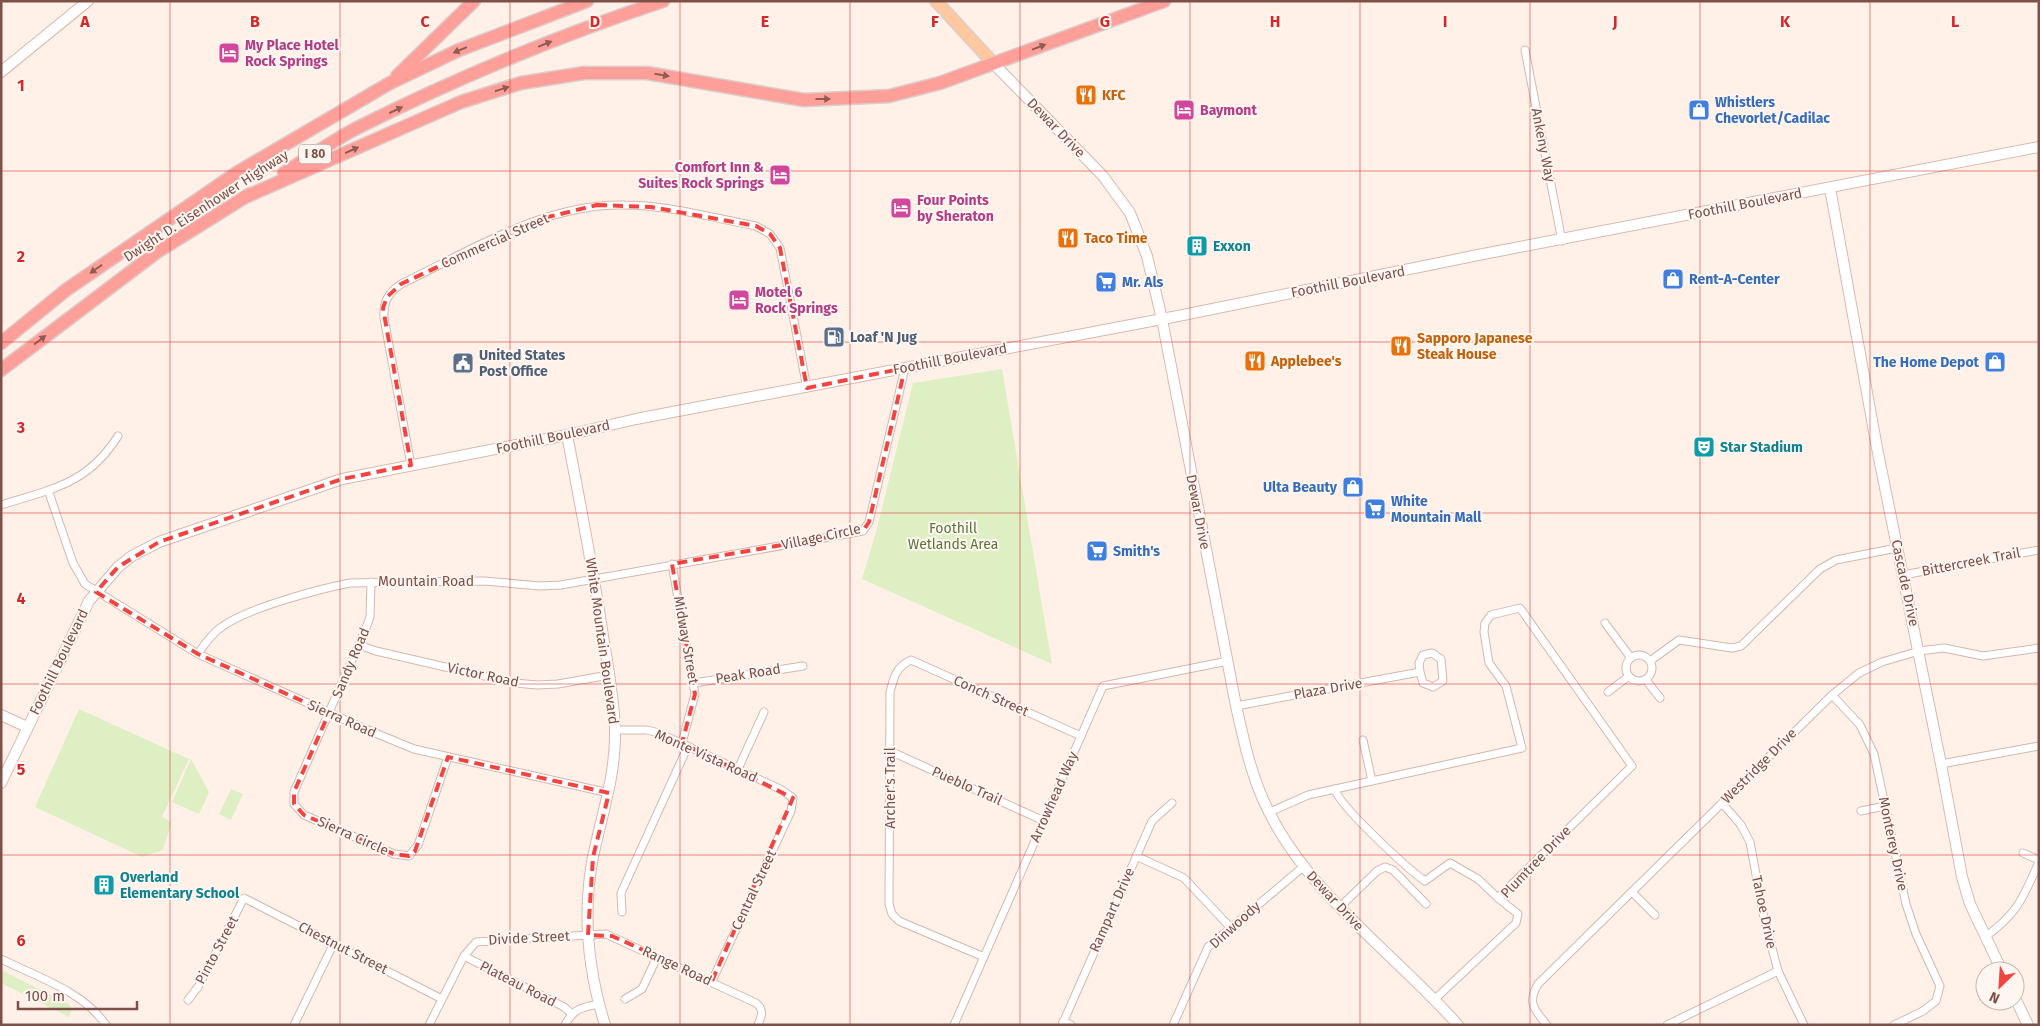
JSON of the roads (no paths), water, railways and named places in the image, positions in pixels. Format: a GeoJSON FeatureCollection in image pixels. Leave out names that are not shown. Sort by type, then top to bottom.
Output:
{"type":"FeatureCollection","features":[{"type":"Feature","properties":{"kind":"highway"},"geometry":{"type":"LineString","coordinates":[[390,83],[474,1]]}},
{"type":"Feature","properties":{"kind":"highway","name":"Dwight D. Eisenhower Highway"},"geometry":{"type":"LineString","coordinates":[[1,343],[66,290],[238,172],[390,83],[459,50],[587,1]]}},
{"type":"Feature","properties":{"kind":"highway","name":"Dwight D. Eisenhower Highway"},"geometry":{"type":"LineString","coordinates":[[1,370],[158,252],[354,130],[483,69],[604,21],[663,1]]}},
{"type":"Feature","properties":{"kind":"highway"},"geometry":{"type":"LineString","coordinates":[[243,198],[461,102],[521,83],[584,73],[647,72],[804,100],[889,96],[994,64],[1164,1]]}},
{"type":"Feature","properties":{"kind":"main road","name":"Dewar Drive"},"geometry":{"type":"LineString","coordinates":[[936,1],[994,64]]}},
{"type":"Feature","properties":{"kind":"street"},"geometry":{"type":"LineString","coordinates":[[1,72],[88,1]]}},
{"type":"Feature","properties":{"kind":"street","name":"Ankeny Way"},"geometry":{"type":"LineString","coordinates":[[1525,50],[1562,241]]}},
{"type":"Feature","properties":{"kind":"street","name":"Dewar Drive"},"geometry":{"type":"LineString","coordinates":[[994,64],[1103,176],[1130,213],[1147,256],[1162,319],[1236,706],[1253,774],[1270,812],[1304,867],[1340,907],[1435,999],[1458,1025]]}},
{"type":"Feature","properties":{"kind":"street","name":"Foothill Boulevard"},"geometry":{"type":"LineString","coordinates":[[1,783],[81,614],[96,592],[118,567],[138,553],[159,542],[342,480],[567,435],[636,419],[807,388],[1478,255],[1562,241],[2039,147]]}},
{"type":"Feature","properties":{"kind":"street","name":"Cascade Drive"},"geometry":{"type":"LineString","coordinates":[[1830,188],[1897,548],[1919,651],[1962,877],[1970,904],[1997,961]]}},
{"type":"Feature","properties":{"kind":"street","name":"Commercial Street"},"geometry":{"type":"LineString","coordinates":[[411,465],[384,318],[383,308],[387,297],[401,284],[520,227],[567,211],[597,205],[651,207],[756,226],[770,234],[780,248],[807,388]]}},
{"type":"Feature","properties":{"kind":"street","name":"Village Circle"},"geometry":{"type":"LineString","coordinates":[[672,564],[863,531],[869,522],[905,368]]}},
{"type":"Feature","properties":{"kind":"street","name":"White Mountain Boulevard"},"geometry":{"type":"LineString","coordinates":[[567,435],[595,578],[615,730],[609,793],[593,857],[588,935],[589,958],[605,1025]]}},
{"type":"Feature","properties":{"kind":"street"},"geometry":{"type":"LineString","coordinates":[[1,505],[68,482],[93,467],[108,453],[118,436]]}},
{"type":"Feature","properties":{"kind":"street","name":"Sierra Road"},"geometry":{"type":"LineString","coordinates":[[48,490],[73,563],[85,584],[198,654],[392,741],[448,757],[609,793]]}},
{"type":"Feature","properties":{"kind":"street"},"geometry":{"type":"LineString","coordinates":[[1650,661],[1680,640],[1732,648],[1741,646],[1820,569],[1830,562],[1897,548]]}},
{"type":"Feature","properties":{"kind":"street","name":"Bittercreek Trail"},"geometry":{"type":"LineString","coordinates":[[1903,575],[2039,550]]}},
{"type":"Feature","properties":{"kind":"street","name":"Mountain Road"},"geometry":{"type":"LineString","coordinates":[[198,654],[212,634],[240,616],[329,588],[370,582],[484,581],[540,586],[672,564]]}},
{"type":"Feature","properties":{"kind":"street","name":"Midway Street"},"geometry":{"type":"LineString","coordinates":[[622,912],[621,893],[685,744],[688,715],[694,700],[694,683],[672,564]]}},
{"type":"Feature","properties":{"kind":"street","name":"Sandy Road"},"geometry":{"type":"LineString","coordinates":[[328,713],[370,617],[370,582]]}},
{"type":"Feature","properties":{"kind":"street","name":"Plumtree Drive"},"geometry":{"type":"LineString","coordinates":[[1372,782],[1522,748],[1506,686],[1489,663],[1484,632],[1485,623],[1491,615],[1520,608],[1632,766],[1498,898],[1518,914],[1516,923],[1435,999]]}},
{"type":"Feature","properties":{"kind":"street"},"geometry":{"type":"LineString","coordinates":[[1605,623],[1631,658]]}},
{"type":"Feature","properties":{"kind":"street","name":"Victor Road"},"geometry":{"type":"LineString","coordinates":[[359,645],[376,652],[515,683],[558,684],[609,675]]}},
{"type":"Feature","properties":{"kind":"street","name":"Westridge Drive"},"geometry":{"type":"LineString","coordinates":[[1547,1025],[1532,1004],[1532,995],[1538,984],[1832,695],[1859,673],[1882,662],[1919,651],[1944,648],[1983,656],[2039,648]]}},
{"type":"Feature","properties":{"kind":"street"},"geometry":{"type":"LineString","coordinates":[[1432,653],[1441,659],[1444,675],[1438,685],[1428,686],[1423,682],[1420,672],[1419,663],[1423,655],[1432,653]]}},
{"type":"Feature","properties":{"kind":"street"},"geometry":{"type":"LineString","coordinates":[[1643,655],[1650,661],[1653,669],[1646,680],[1637,681],[1629,676],[1626,668],[1631,658],[1643,655]]}},
{"type":"Feature","properties":{"kind":"street","name":"Conch Street"},"geometry":{"type":"LineString","coordinates":[[902,664],[911,660],[1081,736]]}},
{"type":"Feature","properties":{"kind":"street","name":"Arrowhead Way"},"geometry":{"type":"LineString","coordinates":[[954,1025],[1103,686],[1228,660]]}},
{"type":"Feature","properties":{"kind":"street","name":"Archer's Trail"},"geometry":{"type":"LineString","coordinates":[[902,664],[895,674],[890,692],[889,904],[892,914],[899,921],[984,957]]}},
{"type":"Feature","properties":{"kind":"street","name":"Peak Road"},"geometry":{"type":"LineString","coordinates":[[694,683],[803,666]]}},
{"type":"Feature","properties":{"kind":"street","name":"Plaza Drive"},"geometry":{"type":"LineString","coordinates":[[1236,706],[1420,672]]}},
{"type":"Feature","properties":{"kind":"street"},"geometry":{"type":"LineString","coordinates":[[1608,692],[1629,676]]}},
{"type":"Feature","properties":{"kind":"street"},"geometry":{"type":"LineString","coordinates":[[1646,680],[1660,698]]}},
{"type":"Feature","properties":{"kind":"street","name":"Monterey Drive"},"geometry":{"type":"LineString","coordinates":[[1832,695],[1860,725],[1874,754],[1906,904],[1916,934],[1940,986],[1936,1001],[1923,1011],[1894,1025]]}},
{"type":"Feature","properties":{"kind":"street"},"geometry":{"type":"LineString","coordinates":[[738,769],[764,712]]}},
{"type":"Feature","properties":{"kind":"street","name":"Sierra Circle"},"geometry":{"type":"LineString","coordinates":[[328,713],[294,792],[294,804],[304,815],[394,854],[409,856],[414,851],[448,757]]}},
{"type":"Feature","properties":{"kind":"street"},"geometry":{"type":"LineString","coordinates":[[1,715],[27,727]]}},
{"type":"Feature","properties":{"kind":"street","name":"Monte Vista Road"},"geometry":{"type":"LineString","coordinates":[[615,730],[647,730],[659,733],[780,788],[793,798]]}},
{"type":"Feature","properties":{"kind":"street"},"geometry":{"type":"LineString","coordinates":[[1270,812],[1302,797],[1372,782],[1363,740]]}},
{"type":"Feature","properties":{"kind":"street"},"geometry":{"type":"LineString","coordinates":[[1941,764],[2039,746]]}},
{"type":"Feature","properties":{"kind":"street","name":"Pueblo Trail"},"geometry":{"type":"LineString","coordinates":[[890,751],[1044,821]]}},
{"type":"Feature","properties":{"kind":"street"},"geometry":{"type":"LineString","coordinates":[[1335,789],[1342,803],[1397,857],[1425,881],[1448,863],[1455,865],[1478,879],[1498,898]]}},
{"type":"Feature","properties":{"kind":"street","name":"Central Street"},"geometry":{"type":"LineString","coordinates":[[712,982],[791,811],[793,798]]}},
{"type":"Feature","properties":{"kind":"street","name":"Rampart Drive"},"geometry":{"type":"LineString","coordinates":[[1063,1023],[1152,821],[1172,803]]}},
{"type":"Feature","properties":{"kind":"street","name":"Tahoe Drive"},"geometry":{"type":"LineString","coordinates":[[1722,803],[1741,825],[1750,842],[1764,918],[1778,971],[1804,1025]]}},
{"type":"Feature","properties":{"kind":"street"},"geometry":{"type":"LineString","coordinates":[[1861,811],[1885,806]]}},
{"type":"Feature","properties":{"kind":"street"},"geometry":{"type":"LineString","coordinates":[[1985,937],[2006,922],[2019,906],[2039,861],[2023,853]]}},
{"type":"Feature","properties":{"kind":"street"},"geometry":{"type":"LineString","coordinates":[[1136,856],[1184,878],[1230,927]]}},
{"type":"Feature","properties":{"kind":"street","name":"Dinwoody"},"geometry":{"type":"LineString","coordinates":[[1173,1025],[1208,947],[1304,867]]}},
{"type":"Feature","properties":{"kind":"street"},"geometry":{"type":"LineString","coordinates":[[1340,907],[1377,870],[1385,867],[1392,870],[1426,904]]}},
{"type":"Feature","properties":{"kind":"street"},"geometry":{"type":"LineString","coordinates":[[1632,892],[1654,915]]}},
{"type":"Feature","properties":{"kind":"street","name":"Chestnut Street"},"geometry":{"type":"LineString","coordinates":[[244,898],[442,999]]}},
{"type":"Feature","properties":{"kind":"street","name":"Pinto Street"},"geometry":{"type":"LineString","coordinates":[[188,1000],[198,987],[244,898]]}},
{"type":"Feature","properties":{"kind":"street","name":"Divide Street"},"geometry":{"type":"LineString","coordinates":[[429,1025],[470,946],[482,940],[588,935]]}},
{"type":"Feature","properties":{"kind":"street","name":"Range Road"},"geometry":{"type":"LineString","coordinates":[[588,935],[612,936],[756,1003],[762,1010],[758,1025]]}},
{"type":"Feature","properties":{"kind":"street"},"geometry":{"type":"LineString","coordinates":[[294,1025],[334,943]]}},
{"type":"Feature","properties":{"kind":"street","name":"Plateau Road"},"geometry":{"type":"LineString","coordinates":[[464,956],[564,1007],[571,1013]]}},
{"type":"Feature","properties":{"kind":"street"},"geometry":{"type":"LineString","coordinates":[[625,999],[642,989],[657,957]]}},
{"type":"Feature","properties":{"kind":"street"},"geometry":{"type":"LineString","coordinates":[[1,959],[83,1002],[99,1015],[106,1025]]}},
{"type":"Feature","properties":{"kind":"street"},"geometry":{"type":"LineString","coordinates":[[1667,1025],[1778,971]]}},
{"type":"Feature","properties":{"kind":"street"},"geometry":{"type":"LineString","coordinates":[[565,1025],[571,1013],[585,1006],[599,1004]]}},
{"type":"Feature","properties":{"kind":"street"},"geometry":{"type":"LineString","coordinates":[[2021,1011],[2028,1025]]}},
{"type":"Feature","properties":{"kind":"street"},"geometry":{"type":"LineString","coordinates":[[1063,1023],[1071,1025]]}},
{"type":"Feature","properties":{"kind":"place","name":"My Place Hotel Rock Springs"},"geometry":{"type":"Point","coordinates":[229,53]}},
{"type":"Feature","properties":{"kind":"place","name":"KFC"},"geometry":{"type":"Point","coordinates":[1086,95]}},
{"type":"Feature","properties":{"kind":"place","name":"Baymont"},"geometry":{"type":"Point","coordinates":[1184,110]}},
{"type":"Feature","properties":{"kind":"place","name":"Whistlers Chevorlet/Cadilac"},"geometry":{"type":"Point","coordinates":[1699,110]}},
{"type":"Feature","properties":{"kind":"place","name":"Comfort Inn & Suites Rock Springs"},"geometry":{"type":"Point","coordinates":[780,175]}},
{"type":"Feature","properties":{"kind":"place","name":"Four Points by Sheraton"},"geometry":{"type":"Point","coordinates":[901,208]}},
{"type":"Feature","properties":{"kind":"place","name":"Taco Time"},"geometry":{"type":"Point","coordinates":[1068,238]}},
{"type":"Feature","properties":{"kind":"place","name":"Exxon"},"geometry":{"type":"Point","coordinates":[1197,246]}},
{"type":"Feature","properties":{"kind":"place","name":"Rent-A-Center"},"geometry":{"type":"Point","coordinates":[1673,279]}},
{"type":"Feature","properties":{"kind":"place","name":"Mr. Als"},"geometry":{"type":"Point","coordinates":[1106,282]}},
{"type":"Feature","properties":{"kind":"place","name":"Motel 6 Rock Springs"},"geometry":{"type":"Point","coordinates":[739,300]}},
{"type":"Feature","properties":{"kind":"place","name":"Loaf 'N Jug"},"geometry":{"type":"Point","coordinates":[834,337]}},
{"type":"Feature","properties":{"kind":"place","name":"Sapporo Japanese Steak House"},"geometry":{"type":"Point","coordinates":[1401,346]}},
{"type":"Feature","properties":{"kind":"place","name":"Applebee's"},"geometry":{"type":"Point","coordinates":[1255,361]}},
{"type":"Feature","properties":{"kind":"place","name":"The Home Depot"},"geometry":{"type":"Point","coordinates":[1995,362]}},
{"type":"Feature","properties":{"kind":"place","name":"United States Post Office"},"geometry":{"type":"Point","coordinates":[463,363]}},
{"type":"Feature","properties":{"kind":"place","name":"Star Stadium"},"geometry":{"type":"Point","coordinates":[1704,447]}},
{"type":"Feature","properties":{"kind":"place","name":"Ulta Beauty"},"geometry":{"type":"Point","coordinates":[1353,487]}},
{"type":"Feature","properties":{"kind":"place","name":"White Mountain Mall"},"geometry":{"type":"Point","coordinates":[1375,509]}},
{"type":"Feature","properties":{"kind":"place","name":"Smith's"},"geometry":{"type":"Point","coordinates":[1097,551]}},
{"type":"Feature","properties":{"kind":"place","name":"Overland Elementary School"},"geometry":{"type":"Point","coordinates":[104,885]}},
{"type":"Feature","properties":{"kind":"park label","name":"Foothill Wetlands Area"},"geometry":{"type":"Point","coordinates":[953,536]}}]}
